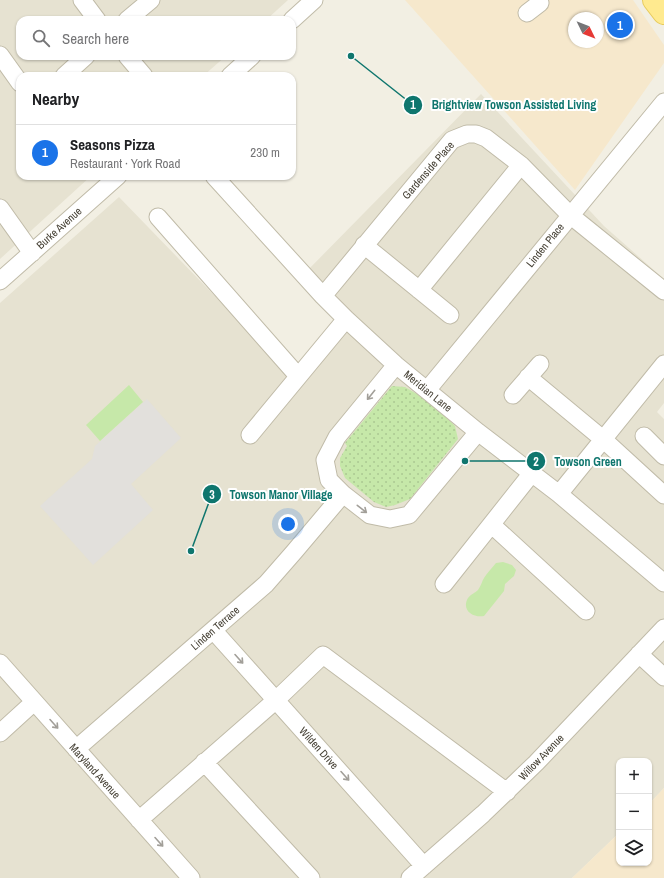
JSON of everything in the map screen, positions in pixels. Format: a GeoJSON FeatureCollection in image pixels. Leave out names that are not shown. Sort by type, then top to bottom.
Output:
{"type":"FeatureCollection","features":[{"type":"Feature","properties":{"kind":"main road"},"geometry":{"type":"LineString","coordinates":[[654,0],[664,13]]}},
{"type":"Feature","properties":{"kind":"street"},"geometry":{"type":"LineString","coordinates":[[82,0],[94,16]]}},
{"type":"Feature","properties":{"kind":"street"},"geometry":{"type":"LineString","coordinates":[[132,16],[150,0]]}},
{"type":"Feature","properties":{"kind":"street"},"geometry":{"type":"LineString","coordinates":[[296,16],[314,0]]}},
{"type":"Feature","properties":{"kind":"street"},"geometry":{"type":"LineString","coordinates":[[0,55],[16,77]]}},
{"type":"Feature","properties":{"kind":"street"},"geometry":{"type":"LineString","coordinates":[[68,72],[82,60]]}},
{"type":"Feature","properties":{"kind":"street"},"geometry":{"type":"LineString","coordinates":[[130,60],[141,72]]}},
{"type":"Feature","properties":{"kind":"street"},"geometry":{"type":"LineString","coordinates":[[234,72],[248,60]]}},
{"type":"Feature","properties":{"kind":"street","name":"Linden Place"},"geometry":{"type":"LineString","coordinates":[[428,390],[664,102]]}},
{"type":"Feature","properties":{"kind":"street","name":"Gardenside Place"},"geometry":{"type":"LineString","coordinates":[[323,296],[452,140],[467,134],[476,134],[486,138],[503,150],[521,165],[570,215],[664,291]]}},
{"type":"Feature","properties":{"kind":"street"},"geometry":{"type":"LineString","coordinates":[[419,290],[521,165]]}},
{"type":"Feature","properties":{"kind":"street","name":"Burke Avenue"},"geometry":{"type":"LineString","coordinates":[[0,281],[114,180]]}},
{"type":"Feature","properties":{"kind":"street","name":"Meridian Lane"},"geometry":{"type":"LineString","coordinates":[[218,180],[323,296],[396,365],[478,432],[559,494],[664,583]]}},
{"type":"Feature","properties":{"kind":"street"},"geometry":{"type":"LineString","coordinates":[[0,208],[32,253]]}},
{"type":"Feature","properties":{"kind":"street"},"geometry":{"type":"LineString","coordinates":[[158,217],[298,376]]}},
{"type":"Feature","properties":{"kind":"street"},"geometry":{"type":"LineString","coordinates":[[364,245],[450,315]]}},
{"type":"Feature","properties":{"kind":"street"},"geometry":{"type":"LineString","coordinates":[[250,435],[346,319]]}},
{"type":"Feature","properties":{"kind":"street"},"geometry":{"type":"LineString","coordinates":[[513,395],[540,364]]}},
{"type":"Feature","properties":{"kind":"street"},"geometry":{"type":"LineString","coordinates":[[559,494],[664,364]]}},
{"type":"Feature","properties":{"kind":"street"},"geometry":{"type":"LineString","coordinates":[[396,365],[337,437],[325,460],[329,480],[343,494],[370,515],[390,519],[409,515],[478,432]]}},
{"type":"Feature","properties":{"kind":"street"},"geometry":{"type":"LineString","coordinates":[[528,377],[604,440],[664,495]]}},
{"type":"Feature","properties":{"kind":"street"},"geometry":{"type":"LineString","coordinates":[[644,436],[664,456]]}},
{"type":"Feature","properties":{"kind":"street"},"geometry":{"type":"LineString","coordinates":[[444,584],[532,473]]}},
{"type":"Feature","properties":{"kind":"street","name":"Linden Terrace"},"geometry":{"type":"LineString","coordinates":[[76,749],[266,584],[343,494]]}},
{"type":"Feature","properties":{"kind":"street"},"geometry":{"type":"LineString","coordinates":[[492,525],[586,611]]}},
{"type":"Feature","properties":{"kind":"street","name":"Willow Avenue"},"geometry":{"type":"LineString","coordinates":[[410,878],[507,792],[664,628]]}},
{"type":"Feature","properties":{"kind":"street","name":"Wilden Drive"},"geometry":{"type":"LineString","coordinates":[[213,630],[424,866]]}},
{"type":"Feature","properties":{"kind":"street"},"geometry":{"type":"LineString","coordinates":[[639,654],[664,677]]}},
{"type":"Feature","properties":{"kind":"street"},"geometry":{"type":"LineString","coordinates":[[139,820],[276,700],[323,655],[507,792]]}},
{"type":"Feature","properties":{"kind":"street","name":"Maryland Avenue"},"geometry":{"type":"LineString","coordinates":[[0,663],[191,878]]}},
{"type":"Feature","properties":{"kind":"street"},"geometry":{"type":"LineString","coordinates":[[0,733],[34,702]]}},
{"type":"Feature","properties":{"kind":"street"},"geometry":{"type":"LineString","coordinates":[[204,762],[311,878]]}},
{"type":"Feature","properties":{"kind":"shaded area"},"geometry":{"type":"Polygon","coordinates":[[[0,0],[288,0],[270,16],[16,16],[16,60],[221,60],[208,72],[16,72],[16,180],[87,180],[0,259],[0,0]]]}},
{"type":"Feature","properties":{"kind":"shaded area"},"geometry":{"type":"Polygon","coordinates":[[[405,0],[633,0],[664,45],[664,63],[575,190],[405,0]]]}},
{"type":"Feature","properties":{"kind":"shaded area"},"geometry":{"type":"Polygon","coordinates":[[[481,94],[604,226],[664,279],[664,403],[657,412],[664,419],[664,788],[652,801],[652,758],[616,758],[616,836],[572,878],[0,878],[0,303],[119,197],[297,381],[350,324],[306,272],[481,94]]]}},
{"type":"Feature","properties":{"kind":"shaded area"},"geometry":{"type":"Polygon","coordinates":[[[147,399],[181,438],[131,484],[153,510],[93,565],[40,506],[92,459],[95,446],[147,399]]]}},
{"type":"Feature","properties":{"kind":"shaded area"},"geometry":{"type":"Polygon","coordinates":[[[664,788],[664,878],[572,878],[616,836],[616,866],[652,866],[652,801],[664,788]]]}},
{"type":"Feature","properties":{"kind":"green space"},"geometry":{"type":"Polygon","coordinates":[[[129,385],[143,402],[100,441],[86,425],[129,385]]]}},
{"type":"Feature","properties":{"kind":"green space"},"geometry":{"type":"Polygon","coordinates":[[[392,386],[405,387],[417,394],[447,418],[455,426],[458,439],[410,499],[386,507],[374,502],[345,478],[340,466],[340,458],[347,446],[345,443],[392,386]]]}},
{"type":"Feature","properties":{"kind":"green space"},"geometry":{"type":"Polygon","coordinates":[[[503,562],[512,565],[516,570],[514,576],[505,584],[504,591],[484,616],[476,616],[472,614],[466,606],[468,598],[478,590],[485,576],[496,563],[503,562]]]}},
{"type":"Feature","properties":{"kind":"place","name":"Seasons Pizza"},"geometry":{"type":"Point","coordinates":[620,25]}},
{"type":"Feature","properties":{"kind":"place","name":"Brightview Towson Assisted Living"},"geometry":{"type":"Point","coordinates":[351,56]}},
{"type":"Feature","properties":{"kind":"place","name":"Towson Green"},"geometry":{"type":"Point","coordinates":[465,461]}},
{"type":"Feature","properties":{"kind":"place","name":"Towson Manor Village"},"geometry":{"type":"Point","coordinates":[191,551]}}]}
